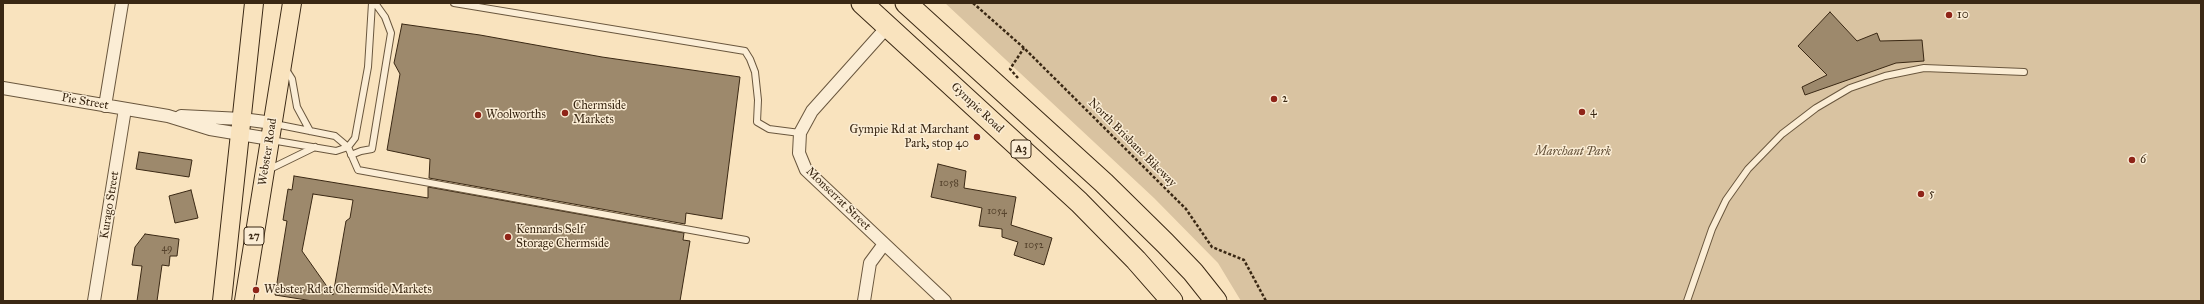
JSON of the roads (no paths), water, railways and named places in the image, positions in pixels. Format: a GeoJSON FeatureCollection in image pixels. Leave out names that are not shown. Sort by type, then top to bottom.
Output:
{"type":"FeatureCollection","features":[{"type":"Feature","properties":{"kind":"highway","name":"Gympie Road"},"geometry":{"type":"LineString","coordinates":[[862,3],[1079,202],[1136,260],[1172,301]]}},
{"type":"Feature","properties":{"kind":"highway","name":"A3"},"geometry":{"type":"LineString","coordinates":[[906,3],[1104,183],[1194,272],[1216,301]]}},
{"type":"Feature","properties":{"kind":"main road","name":"27"},"geometry":{"type":"LineString","coordinates":[[222,301],[254,3]]}},
{"type":"Feature","properties":{"kind":"main road","name":"Webster Road"},"geometry":{"type":"LineString","coordinates":[[244,301],[292,3]]}},
{"type":"Feature","properties":{"kind":"street"},"geometry":{"type":"LineString","coordinates":[[105,106],[122,3]]}},
{"type":"Feature","properties":{"kind":"street","name":"Monserrat Street"},"geometry":{"type":"LineString","coordinates":[[888,26],[812,111],[800,133],[799,153],[806,170],[945,301]]}},
{"type":"Feature","properties":{"kind":"street","name":"Pie Street"},"geometry":{"type":"LineString","coordinates":[[3,88],[105,106],[271,131]]}},
{"type":"Feature","properties":{"kind":"street","name":"Kurago Street"},"geometry":{"type":"LineString","coordinates":[[94,301],[125,109]]}},
{"type":"Feature","properties":{"kind":"street"},"geometry":{"type":"LineString","coordinates":[[864,301],[870,263],[884,244]]}},
{"type":"Feature","properties":{"kind":"lane"},"geometry":{"type":"LineString","coordinates":[[271,131],[315,147],[336,151],[348,147],[355,138],[368,67],[374,3]]}},
{"type":"Feature","properties":{"kind":"lane"},"geometry":{"type":"LineString","coordinates":[[351,155],[360,151],[372,149],[391,33],[385,17],[374,3]]}},
{"type":"Feature","properties":{"kind":"lane"},"geometry":{"type":"LineString","coordinates":[[454,3],[745,51],[755,72],[758,100],[757,122],[770,129],[800,133]]}},
{"type":"Feature","properties":{"kind":"lane"},"geometry":{"type":"LineString","coordinates":[[282,65],[292,79],[297,107],[310,131]]}},
{"type":"Feature","properties":{"kind":"lane"},"geometry":{"type":"LineString","coordinates":[[1687,301],[1712,229],[1726,200],[1748,169],[1782,134],[1816,108],[1850,88],[1885,76],[1924,68],[2024,72]]}},
{"type":"Feature","properties":{"kind":"lane"},"geometry":{"type":"LineString","coordinates":[[271,131],[310,131],[335,136],[348,147],[358,170],[746,240]]}},
{"type":"Feature","properties":{"kind":"lane"},"geometry":{"type":"LineString","coordinates":[[265,172],[315,147]]}},
{"type":"Feature","properties":{"kind":"place","name":"10"},"geometry":{"type":"Point","coordinates":[1949,15]}},
{"type":"Feature","properties":{"kind":"place","name":"2"},"geometry":{"type":"Point","coordinates":[1274,99]}},
{"type":"Feature","properties":{"kind":"place","name":"4"},"geometry":{"type":"Point","coordinates":[1582,112]}},
{"type":"Feature","properties":{"kind":"place","name":"Chermside Markets"},"geometry":{"type":"Point","coordinates":[565,113]}},
{"type":"Feature","properties":{"kind":"place","name":"Woolworths"},"geometry":{"type":"Point","coordinates":[478,115]}},
{"type":"Feature","properties":{"kind":"place","name":"Gympie Rd at Marchant Park, stop 40"},"geometry":{"type":"Point","coordinates":[977,137]}},
{"type":"Feature","properties":{"kind":"place","name":"6"},"geometry":{"type":"Point","coordinates":[2132,160]}},
{"type":"Feature","properties":{"kind":"place","name":"5"},"geometry":{"type":"Point","coordinates":[1921,194]}},
{"type":"Feature","properties":{"kind":"place","name":"Kennards Self Storage Chermside"},"geometry":{"type":"Point","coordinates":[508,237]}},
{"type":"Feature","properties":{"kind":"place","name":"Webster Rd at Chermside Markets"},"geometry":{"type":"Point","coordinates":[256,290]}},
{"type":"Feature","properties":{"kind":"park label","name":"Marchant Park"},"geometry":{"type":"Point","coordinates":[1573,152]}}]}
